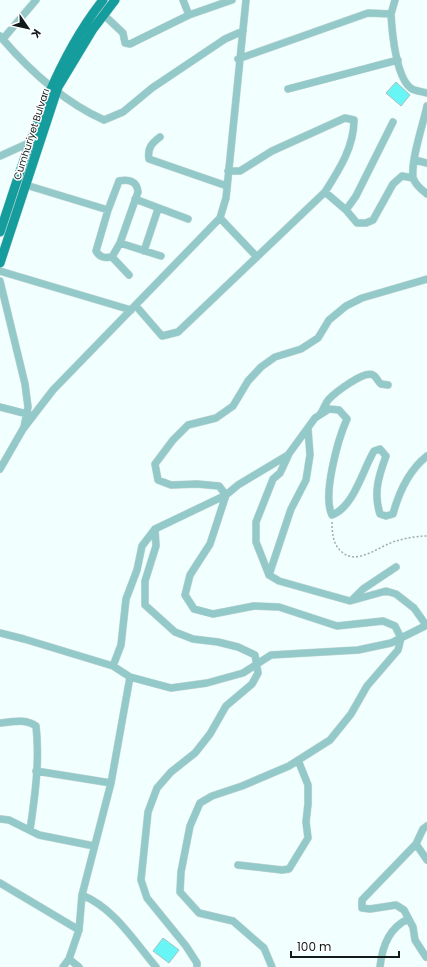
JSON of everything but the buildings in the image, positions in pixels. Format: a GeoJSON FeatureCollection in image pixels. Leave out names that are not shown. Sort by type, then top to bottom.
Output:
{"type":"FeatureCollection","features":[{"type":"Feature","properties":{"kind":"main road","name":"Cumhuriyet Bulvarı"},"geometry":{"type":"LineString","coordinates":[[0,232],[31,142],[66,55],[103,0]]}},
{"type":"Feature","properties":{"kind":"main road","name":"Cumhuriyet Bulvarı"},"geometry":{"type":"LineString","coordinates":[[0,264],[26,185],[54,88],[93,29],[115,0]]}},
{"type":"Feature","properties":{"kind":"street"},"geometry":{"type":"LineString","coordinates":[[36,0],[1,38],[54,88],[84,111],[104,120],[123,112],[152,88],[225,39],[243,31]]}},
{"type":"Feature","properties":{"kind":"street"},"geometry":{"type":"LineString","coordinates":[[183,0],[189,15]]}},
{"type":"Feature","properties":{"kind":"street"},"geometry":{"type":"LineString","coordinates":[[104,15],[123,33],[125,43],[130,44],[189,15],[232,0]]}},
{"type":"Feature","properties":{"kind":"street"},"geometry":{"type":"LineString","coordinates":[[0,469],[30,415],[220,218],[226,198],[238,59],[246,0]]}},
{"type":"Feature","properties":{"kind":"street"},"geometry":{"type":"LineString","coordinates":[[395,0],[391,14],[393,45],[398,60],[401,77],[411,89],[427,93]]}},
{"type":"Feature","properties":{"kind":"street"},"geometry":{"type":"LineString","coordinates":[[238,59],[368,13],[391,14]]}},
{"type":"Feature","properties":{"kind":"street"},"geometry":{"type":"LineString","coordinates":[[288,89],[398,60]]}},
{"type":"Feature","properties":{"kind":"street"},"geometry":{"type":"LineString","coordinates":[[427,106],[415,160],[413,178],[418,186],[427,194]]}},
{"type":"Feature","properties":{"kind":"street"},"geometry":{"type":"LineString","coordinates":[[0,271],[133,308],[162,336],[178,332],[324,192],[342,166],[354,132],[354,120],[345,118],[272,151],[240,171],[228,172]]}},
{"type":"Feature","properties":{"kind":"street"},"geometry":{"type":"LineString","coordinates":[[346,210],[356,196],[393,122]]}},
{"type":"Feature","properties":{"kind":"street"},"geometry":{"type":"LineString","coordinates":[[160,137],[152,142],[148,153],[149,159],[227,186]]}},
{"type":"Feature","properties":{"kind":"street"},"geometry":{"type":"LineString","coordinates":[[0,156],[31,142]]}},
{"type":"Feature","properties":{"kind":"street"},"geometry":{"type":"LineString","coordinates":[[415,160],[427,163]]}},
{"type":"Feature","properties":{"kind":"street"},"geometry":{"type":"LineString","coordinates":[[324,192],[346,210],[357,223],[366,223],[373,220],[393,184],[402,176],[413,178]]}},
{"type":"Feature","properties":{"kind":"street"},"geometry":{"type":"LineString","coordinates":[[127,180],[135,182],[138,186],[135,200],[120,243],[112,257],[105,258],[98,255],[96,251],[108,210],[120,181],[127,180]]}},
{"type":"Feature","properties":{"kind":"street"},"geometry":{"type":"LineString","coordinates":[[26,185],[108,210]]}},
{"type":"Feature","properties":{"kind":"street"},"geometry":{"type":"LineString","coordinates":[[135,200],[188,219]]}},
{"type":"Feature","properties":{"kind":"street"},"geometry":{"type":"LineString","coordinates":[[144,251],[158,209]]}},
{"type":"Feature","properties":{"kind":"street"},"geometry":{"type":"LineString","coordinates":[[220,218],[257,257]]}},
{"type":"Feature","properties":{"kind":"street"},"geometry":{"type":"LineString","coordinates":[[120,243],[161,256]]}},
{"type":"Feature","properties":{"kind":"street"},"geometry":{"type":"LineString","coordinates":[[112,257],[129,274]]}},
{"type":"Feature","properties":{"kind":"street"},"geometry":{"type":"LineString","coordinates":[[226,495],[219,486],[196,484],[171,485],[158,480],[155,464],[173,440],[188,425],[216,418],[233,406],[248,381],[261,367],[275,357],[301,349],[318,338],[329,320],[346,306],[362,298],[427,279]]}},
{"type":"Feature","properties":{"kind":"street"},"geometry":{"type":"LineString","coordinates":[[0,281],[25,384],[30,415]]}},
{"type":"Feature","properties":{"kind":"street"},"geometry":{"type":"LineString","coordinates":[[321,413],[328,400],[341,389],[362,376],[370,374],[374,375],[381,384],[388,385]]}},
{"type":"Feature","properties":{"kind":"street"},"geometry":{"type":"LineString","coordinates":[[0,406],[30,415]]}},
{"type":"Feature","properties":{"kind":"street"},"geometry":{"type":"LineString","coordinates":[[0,633],[113,666],[130,677],[171,688],[207,684],[244,674],[271,655],[358,650],[391,643],[427,625],[414,608],[396,594],[386,591],[350,601],[279,581],[269,575],[256,542],[256,522],[264,496],[273,479],[280,473],[288,455],[315,418],[328,409],[339,410],[347,419],[340,434],[335,453],[330,512],[339,513],[362,478],[374,450],[380,449],[386,456],[377,482],[377,506],[380,514],[386,516],[393,514],[402,487],[414,468],[427,456]]}},
{"type":"Feature","properties":{"kind":"street"},"geometry":{"type":"LineString","coordinates":[[269,575],[292,509],[306,480],[310,455],[308,429]]}},
{"type":"Feature","properties":{"kind":"street"},"geometry":{"type":"LineString","coordinates":[[113,666],[121,645],[126,599],[137,570],[142,546],[155,529],[226,495],[238,485],[288,455]]}},
{"type":"Feature","properties":{"kind":"street"},"geometry":{"type":"LineString","coordinates":[[226,495],[210,544],[190,575],[185,594],[194,609],[213,614],[254,606],[280,606],[337,626],[383,621],[395,626],[401,638],[398,650],[367,686],[351,714],[330,740],[298,760],[242,786],[212,796],[200,803],[190,826],[180,892],[199,913],[233,921],[264,948],[272,967]]}},
{"type":"Feature","properties":{"kind":"street"},"geometry":{"type":"LineString","coordinates":[[155,529],[156,546],[145,581],[145,605],[175,632],[193,639],[218,642],[238,647],[255,655],[258,664],[258,674],[252,684],[226,706],[210,734],[195,754],[171,772],[157,788],[148,812],[141,880],[146,898],[186,946],[197,964],[197,967]]}},
{"type":"Feature","properties":{"kind":"street"},"geometry":{"type":"LineString","coordinates":[[350,601],[363,589],[396,567]]}},
{"type":"Feature","properties":{"kind":"street"},"geometry":{"type":"LineString","coordinates":[[63,967],[69,959],[79,930],[82,895],[111,783],[130,677]]}},
{"type":"Feature","properties":{"kind":"street"},"geometry":{"type":"LineString","coordinates":[[0,723],[21,721],[30,722],[36,726],[38,739],[35,802],[30,830]]}},
{"type":"Feature","properties":{"kind":"street"},"geometry":{"type":"LineString","coordinates":[[238,865],[282,870],[289,869],[308,838],[306,822],[308,785],[298,760]]}},
{"type":"Feature","properties":{"kind":"street"},"geometry":{"type":"LineString","coordinates":[[36,771],[111,783]]}},
{"type":"Feature","properties":{"kind":"street"},"geometry":{"type":"LineString","coordinates":[[0,819],[9,820],[40,836],[94,846]]}},
{"type":"Feature","properties":{"kind":"street"},"geometry":{"type":"LineString","coordinates":[[426,957],[415,940],[413,927],[404,910],[396,905],[370,909],[362,908],[362,900],[416,844],[422,829],[427,826]]}},
{"type":"Feature","properties":{"kind":"street"},"geometry":{"type":"LineString","coordinates":[[416,844],[427,860]]}},
{"type":"Feature","properties":{"kind":"street"},"geometry":{"type":"LineString","coordinates":[[0,883],[79,930]]}},
{"type":"Feature","properties":{"kind":"street"},"geometry":{"type":"LineString","coordinates":[[82,895],[95,901],[108,910],[156,967]]}},
{"type":"Feature","properties":{"kind":"street"},"geometry":{"type":"LineString","coordinates":[[380,967],[381,957],[388,934],[400,923],[408,919]]}},
{"type":"Feature","properties":{"kind":"street"},"geometry":{"type":"LineString","coordinates":[[69,959],[79,967]]}},
{"type":"Feature","properties":{"kind":"path"},"geometry":{"type":"LineString","coordinates":[[330,512],[332,534],[337,548],[346,556],[357,557],[396,541],[427,536]]}}]}
